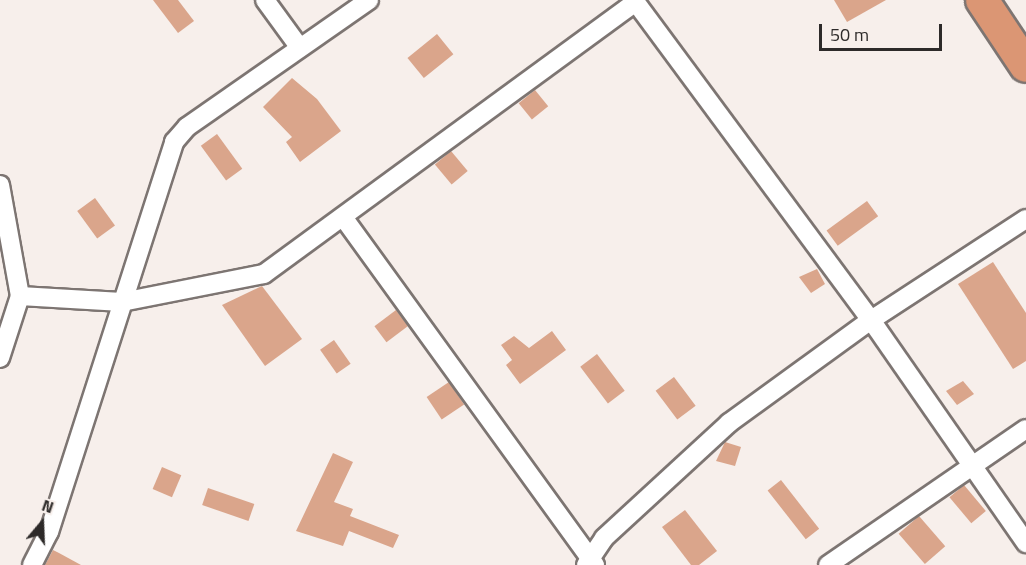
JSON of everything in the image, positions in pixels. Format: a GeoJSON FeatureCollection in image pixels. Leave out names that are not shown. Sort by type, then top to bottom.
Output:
{"type":"FeatureCollection","features":[{"type":"Feature","properties":{"kind":"highway"},"geometry":{"type":"LineString","coordinates":[[982,0],[1026,66]]}},
{"type":"Feature","properties":{"kind":"street"},"geometry":{"type":"LineString","coordinates":[[265,0],[300,48]]}},
{"type":"Feature","properties":{"kind":"street"},"geometry":{"type":"LineString","coordinates":[[32,565],[49,532],[174,142],[300,48],[369,0]]}},
{"type":"Feature","properties":{"kind":"street"},"geometry":{"type":"LineString","coordinates":[[20,296],[122,302],[264,274],[634,1],[871,320],[969,467],[1026,543]]}},
{"type":"Feature","properties":{"kind":"street"},"geometry":{"type":"LineString","coordinates":[[0,185],[20,296],[0,358]]}},
{"type":"Feature","properties":{"kind":"street"},"geometry":{"type":"LineString","coordinates":[[343,216],[590,563],[688,458],[871,320],[1026,219]]}},
{"type":"Feature","properties":{"kind":"street"},"geometry":{"type":"LineString","coordinates":[[828,565],[1026,429]]}},
{"type":"Feature","properties":{"kind":"building"},"geometry":{"type":"Polygon","coordinates":[[[153,0],[178,0],[194,21],[178,33],[153,0]]]}},
{"type":"Feature","properties":{"kind":"building"},"geometry":{"type":"Polygon","coordinates":[[[834,0],[886,0],[847,22],[834,0]]]}},
{"type":"Feature","properties":{"kind":"building"},"geometry":{"type":"Polygon","coordinates":[[[437,34],[453,54],[424,78],[407,58],[437,34]]]}},
{"type":"Feature","properties":{"kind":"building"},"geometry":{"type":"Polygon","coordinates":[[[292,78],[317,99],[341,131],[300,162],[286,142],[292,137],[263,107],[292,78]]]}},
{"type":"Feature","properties":{"kind":"building"},"geometry":{"type":"Polygon","coordinates":[[[535,90],[548,106],[532,120],[519,103],[535,90]]]}},
{"type":"Feature","properties":{"kind":"building"},"geometry":{"type":"Polygon","coordinates":[[[217,134],[242,169],[226,181],[201,146],[217,134]]]}},
{"type":"Feature","properties":{"kind":"building"},"geometry":{"type":"Polygon","coordinates":[[[451,151],[468,171],[452,184],[435,164],[451,151]]]}},
{"type":"Feature","properties":{"kind":"building"},"geometry":{"type":"Polygon","coordinates":[[[95,198],[115,226],[97,238],[77,211],[95,198]]]}},
{"type":"Feature","properties":{"kind":"building"},"geometry":{"type":"Polygon","coordinates":[[[867,201],[878,216],[838,246],[827,230],[867,201]]]}},
{"type":"Feature","properties":{"kind":"building"},"geometry":{"type":"Polygon","coordinates":[[[993,262],[1026,313],[1026,361],[1013,369],[958,284],[993,262]]]}},
{"type":"Feature","properties":{"kind":"building"},"geometry":{"type":"Polygon","coordinates":[[[817,269],[825,284],[811,293],[799,277],[817,269]]]}},
{"type":"Feature","properties":{"kind":"building"},"geometry":{"type":"Polygon","coordinates":[[[262,286],[302,339],[265,366],[222,305],[262,286]]]}},
{"type":"Feature","properties":{"kind":"building"},"geometry":{"type":"Polygon","coordinates":[[[396,310],[408,326],[386,342],[374,326],[396,310]]]}},
{"type":"Feature","properties":{"kind":"building"},"geometry":{"type":"Polygon","coordinates":[[[552,331],[566,350],[520,384],[506,365],[512,360],[501,345],[514,336],[529,348],[552,331]]]}},
{"type":"Feature","properties":{"kind":"building"},"geometry":{"type":"Polygon","coordinates":[[[334,340],[351,364],[337,374],[320,350],[334,340]]]}},
{"type":"Feature","properties":{"kind":"building"},"geometry":{"type":"Polygon","coordinates":[[[597,354],[625,391],[608,403],[580,367],[597,354]]]}},
{"type":"Feature","properties":{"kind":"building"},"geometry":{"type":"Polygon","coordinates":[[[674,377],[696,406],[677,420],[656,391],[674,377]]]}},
{"type":"Feature","properties":{"kind":"building"},"geometry":{"type":"Polygon","coordinates":[[[963,381],[974,394],[957,405],[946,391],[963,381]]]}},
{"type":"Feature","properties":{"kind":"building"},"geometry":{"type":"Polygon","coordinates":[[[449,382],[464,404],[442,419],[427,397],[449,382]]]}},
{"type":"Feature","properties":{"kind":"building"},"geometry":{"type":"Polygon","coordinates":[[[725,442],[741,447],[735,466],[716,461],[725,442]]]}},
{"type":"Feature","properties":{"kind":"building"},"geometry":{"type":"Polygon","coordinates":[[[333,453],[353,462],[334,502],[353,509],[350,516],[399,535],[393,548],[349,531],[343,546],[296,531],[333,453]]]}},
{"type":"Feature","properties":{"kind":"building"},"geometry":{"type":"Polygon","coordinates":[[[162,467],[181,475],[172,497],[153,489],[162,467]]]}},
{"type":"Feature","properties":{"kind":"building"},"geometry":{"type":"Polygon","coordinates":[[[781,480],[819,529],[806,539],[768,490],[781,480]]]}},
{"type":"Feature","properties":{"kind":"building"},"geometry":{"type":"Polygon","coordinates":[[[964,485],[986,511],[971,523],[949,497],[964,485]]]}},
{"type":"Feature","properties":{"kind":"building"},"geometry":{"type":"Polygon","coordinates":[[[208,488],[254,504],[248,521],[202,505],[208,488]]]}},
{"type":"Feature","properties":{"kind":"building"},"geometry":{"type":"Polygon","coordinates":[[[685,510],[717,551],[699,565],[691,565],[662,527],[685,510]]]}},
{"type":"Feature","properties":{"kind":"building"},"geometry":{"type":"Polygon","coordinates":[[[919,516],[945,546],[925,564],[899,534],[919,516]]]}},
{"type":"Feature","properties":{"kind":"building"},"geometry":{"type":"Polygon","coordinates":[[[53,550],[59,553],[81,565],[45,565],[53,550]]]}}]}
